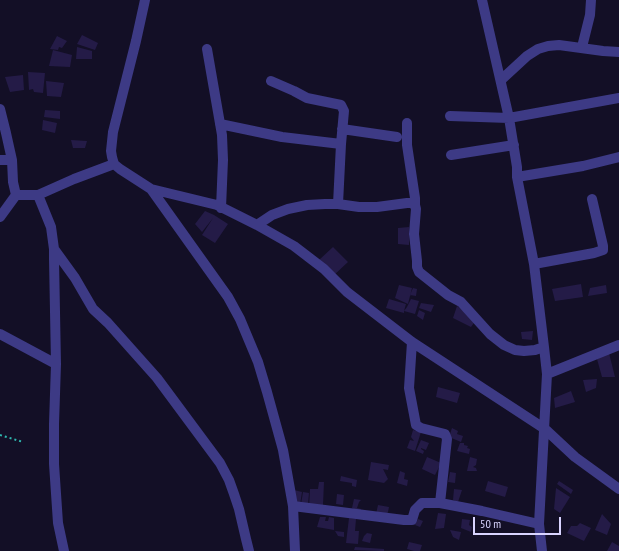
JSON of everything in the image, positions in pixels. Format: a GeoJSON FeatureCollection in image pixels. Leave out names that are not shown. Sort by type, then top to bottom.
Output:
{"type":"FeatureCollection","features":[{"type":"Feature","properties":{"kind":"street"},"geometry":{"type":"LineString","coordinates":[[145,0],[113,132],[111,151],[114,164],[151,188],[217,205],[294,246],[324,269],[347,292],[412,342],[545,429],[575,457],[619,489]]}},
{"type":"Feature","properties":{"kind":"street"},"geometry":{"type":"LineString","coordinates":[[482,0],[514,145],[517,177],[534,264],[547,374],[539,524],[542,551]]}},
{"type":"Feature","properties":{"kind":"street"},"geometry":{"type":"LineString","coordinates":[[582,47],[590,15],[591,0]]}},
{"type":"Feature","properties":{"kind":"street"},"geometry":{"type":"LineString","coordinates":[[500,80],[538,49],[548,46],[559,45],[619,52]]}},
{"type":"Feature","properties":{"kind":"street"},"geometry":{"type":"LineString","coordinates":[[207,50],[222,135],[223,160],[221,208]]}},
{"type":"Feature","properties":{"kind":"street"},"geometry":{"type":"LineString","coordinates":[[271,81],[307,98],[341,105],[344,111],[338,204]]}},
{"type":"Feature","properties":{"kind":"street"},"geometry":{"type":"LineString","coordinates":[[450,116],[509,118],[619,98]]}},
{"type":"Feature","properties":{"kind":"street"},"geometry":{"type":"LineString","coordinates":[[0,109],[12,160],[13,182],[16,195],[0,217]]}},
{"type":"Feature","properties":{"kind":"street"},"geometry":{"type":"LineString","coordinates":[[407,123],[408,145],[416,209],[414,234],[417,261],[416,267],[419,272],[448,295],[461,302],[490,334],[504,345],[515,350],[524,351],[544,347]]}},
{"type":"Feature","properties":{"kind":"street"},"geometry":{"type":"LineString","coordinates":[[220,124],[282,137],[341,144]]}},
{"type":"Feature","properties":{"kind":"street"},"geometry":{"type":"LineString","coordinates":[[342,129],[397,137]]}},
{"type":"Feature","properties":{"kind":"street"},"geometry":{"type":"LineString","coordinates":[[451,155],[514,145]]}},
{"type":"Feature","properties":{"kind":"street"},"geometry":{"type":"LineString","coordinates":[[517,177],[583,166],[619,157]]}},
{"type":"Feature","properties":{"kind":"street"},"geometry":{"type":"LineString","coordinates":[[0,160],[12,160]]}},
{"type":"Feature","properties":{"kind":"street"},"geometry":{"type":"LineString","coordinates":[[16,195],[38,195],[74,179],[114,164]]}},
{"type":"Feature","properties":{"kind":"street"},"geometry":{"type":"LineString","coordinates":[[151,188],[228,297],[240,319],[258,362],[283,450],[293,506],[295,551]]}},
{"type":"Feature","properties":{"kind":"street"},"geometry":{"type":"LineString","coordinates":[[38,195],[51,227],[54,248],[56,364],[54,464],[58,523],[64,551]]}},
{"type":"Feature","properties":{"kind":"street"},"geometry":{"type":"LineString","coordinates":[[534,264],[603,250],[592,199]]}},
{"type":"Feature","properties":{"kind":"street"},"geometry":{"type":"LineString","coordinates":[[257,225],[288,209],[307,205],[338,204],[359,207],[377,207],[407,203],[415,205]]}},
{"type":"Feature","properties":{"kind":"street"},"geometry":{"type":"LineString","coordinates":[[54,248],[75,278],[93,309],[108,323],[157,378],[220,463],[230,480],[249,551]]}},
{"type":"Feature","properties":{"kind":"street"},"geometry":{"type":"LineString","coordinates":[[0,334],[56,364]]}},
{"type":"Feature","properties":{"kind":"street"},"geometry":{"type":"LineString","coordinates":[[412,342],[409,388],[416,425],[421,428],[445,434],[447,439],[440,503]]}},
{"type":"Feature","properties":{"kind":"street"},"geometry":{"type":"LineString","coordinates":[[547,374],[619,345]]}},
{"type":"Feature","properties":{"kind":"street"},"geometry":{"type":"LineString","coordinates":[[293,506],[412,520],[415,510],[422,503],[440,503],[482,510],[539,524]]}},
{"type":"Feature","properties":{"kind":"path"},"geometry":{"type":"LineString","coordinates":[[0,435],[24,442]]}},
{"type":"Feature","properties":{"kind":"building"},"geometry":{"type":"Polygon","coordinates":[[[82,35],[98,43],[95,50],[77,44],[82,35]]]}},
{"type":"Feature","properties":{"kind":"building"},"geometry":{"type":"Polygon","coordinates":[[[57,36],[67,41],[62,48],[59,47],[58,50],[50,49],[57,36]]]}},
{"type":"Feature","properties":{"kind":"building"},"geometry":{"type":"Polygon","coordinates":[[[77,47],[92,51],[92,59],[76,59],[77,47]]]}},
{"type":"Feature","properties":{"kind":"building"},"geometry":{"type":"Polygon","coordinates":[[[53,50],[72,55],[70,67],[49,66],[53,50]]]}},
{"type":"Feature","properties":{"kind":"building"},"geometry":{"type":"Polygon","coordinates":[[[28,72],[45,73],[43,93],[34,92],[33,89],[29,90],[28,72]]]}},
{"type":"Feature","properties":{"kind":"building"},"geometry":{"type":"Polygon","coordinates":[[[23,75],[24,90],[10,92],[5,77],[23,75]]]}},
{"type":"Feature","properties":{"kind":"building"},"geometry":{"type":"Polygon","coordinates":[[[46,81],[64,83],[61,97],[47,96],[46,81]]]}},
{"type":"Feature","properties":{"kind":"building"},"geometry":{"type":"Polygon","coordinates":[[[45,110],[60,111],[60,119],[44,117],[45,110]]]}},
{"type":"Feature","properties":{"kind":"building"},"geometry":{"type":"Polygon","coordinates":[[[43,120],[57,123],[55,133],[42,130],[43,120]]]}},
{"type":"Feature","properties":{"kind":"building"},"geometry":{"type":"Polygon","coordinates":[[[71,140],[87,141],[85,148],[73,148],[71,140]]]}},
{"type":"Feature","properties":{"kind":"building"},"geometry":{"type":"Polygon","coordinates":[[[205,211],[228,224],[215,243],[202,235],[213,218],[202,232],[195,224],[205,211]]]}},
{"type":"Feature","properties":{"kind":"building"},"geometry":{"type":"Polygon","coordinates":[[[409,227],[409,245],[398,244],[398,228],[409,227]]]}},
{"type":"Feature","properties":{"kind":"building"},"geometry":{"type":"Polygon","coordinates":[[[333,247],[348,262],[333,276],[319,260],[333,247]]]}},
{"type":"Feature","properties":{"kind":"building"},"geometry":{"type":"Polygon","coordinates":[[[581,284],[583,297],[555,301],[552,289],[581,284]]]}},
{"type":"Feature","properties":{"kind":"building"},"geometry":{"type":"Polygon","coordinates":[[[399,285],[412,288],[408,304],[395,298],[399,285]]]}},
{"type":"Feature","properties":{"kind":"building"},"geometry":{"type":"Polygon","coordinates":[[[606,285],[607,293],[588,296],[590,288],[606,285]]]}},
{"type":"Feature","properties":{"kind":"building"},"geometry":{"type":"Polygon","coordinates":[[[413,288],[417,289],[416,296],[410,295],[413,288]]]}},
{"type":"Feature","properties":{"kind":"building"},"geometry":{"type":"Polygon","coordinates":[[[389,299],[406,304],[404,313],[386,308],[389,299]]]}},
{"type":"Feature","properties":{"kind":"building"},"geometry":{"type":"Polygon","coordinates":[[[411,299],[419,301],[415,314],[404,311],[411,299]]]}},
{"type":"Feature","properties":{"kind":"building"},"geometry":{"type":"Polygon","coordinates":[[[421,303],[434,305],[431,312],[419,308],[421,303]]]}},
{"type":"Feature","properties":{"kind":"building"},"geometry":{"type":"Polygon","coordinates":[[[457,306],[476,320],[471,327],[453,318],[457,306]]]}},
{"type":"Feature","properties":{"kind":"building"},"geometry":{"type":"Polygon","coordinates":[[[419,310],[425,313],[423,320],[417,316],[419,310]]]}},
{"type":"Feature","properties":{"kind":"building"},"geometry":{"type":"Polygon","coordinates":[[[533,331],[532,340],[522,339],[521,332],[533,331]]]}},
{"type":"Feature","properties":{"kind":"building"},"geometry":{"type":"Polygon","coordinates":[[[609,353],[615,377],[602,377],[597,359],[609,353]]]}},
{"type":"Feature","properties":{"kind":"building"},"geometry":{"type":"Polygon","coordinates":[[[597,379],[596,388],[586,392],[583,380],[597,379]]]}},
{"type":"Feature","properties":{"kind":"building"},"geometry":{"type":"Polygon","coordinates":[[[438,387],[460,393],[457,403],[436,397],[438,387]]]}},
{"type":"Feature","properties":{"kind":"building"},"geometry":{"type":"Polygon","coordinates":[[[571,391],[575,402],[555,408],[554,398],[571,391]]]}},
{"type":"Feature","properties":{"kind":"building"},"geometry":{"type":"Polygon","coordinates":[[[452,428],[458,431],[457,434],[463,436],[461,442],[449,437],[452,428]]]}},
{"type":"Feature","properties":{"kind":"building"},"geometry":{"type":"Polygon","coordinates":[[[413,430],[421,432],[415,451],[407,448],[410,440],[414,441],[411,437],[413,430]]]}},
{"type":"Feature","properties":{"kind":"building"},"geometry":{"type":"Polygon","coordinates":[[[421,440],[429,443],[426,450],[421,448],[424,451],[423,454],[416,451],[421,440]]]}},
{"type":"Feature","properties":{"kind":"building"},"geometry":{"type":"Polygon","coordinates":[[[460,443],[464,443],[464,445],[468,446],[467,448],[470,449],[469,454],[457,451],[460,443]]]}},
{"type":"Feature","properties":{"kind":"building"},"geometry":{"type":"Polygon","coordinates":[[[427,457],[441,463],[435,475],[422,469],[427,457]]]}},
{"type":"Feature","properties":{"kind":"building"},"geometry":{"type":"Polygon","coordinates":[[[470,457],[477,459],[476,465],[473,467],[476,468],[477,471],[467,471],[470,457]]]}},
{"type":"Feature","properties":{"kind":"building"},"geometry":{"type":"Polygon","coordinates":[[[371,462],[389,465],[388,470],[383,469],[388,479],[384,483],[368,480],[371,462]]]}},
{"type":"Feature","properties":{"kind":"building"},"geometry":{"type":"Polygon","coordinates":[[[400,471],[405,473],[404,479],[408,480],[407,486],[397,483],[400,471]]]}},
{"type":"Feature","properties":{"kind":"building"},"geometry":{"type":"Polygon","coordinates":[[[450,472],[456,473],[455,483],[448,482],[450,472]]]}},
{"type":"Feature","properties":{"kind":"building"},"geometry":{"type":"Polygon","coordinates":[[[341,476],[357,480],[356,487],[352,486],[352,483],[340,481],[341,476]]]}},
{"type":"Feature","properties":{"kind":"building"},"geometry":{"type":"Polygon","coordinates":[[[488,481],[508,487],[505,497],[485,491],[488,481]]]}},
{"type":"Feature","properties":{"kind":"building"},"geometry":{"type":"Polygon","coordinates":[[[559,481],[573,490],[571,494],[557,484],[559,481]]]}},
{"type":"Feature","properties":{"kind":"building"},"geometry":{"type":"Polygon","coordinates":[[[319,482],[324,482],[323,505],[309,507],[310,489],[318,489],[319,482]]]}},
{"type":"Feature","properties":{"kind":"building"},"geometry":{"type":"Polygon","coordinates":[[[556,488],[570,497],[560,513],[554,509],[556,488]]]}},
{"type":"Feature","properties":{"kind":"building"},"geometry":{"type":"Polygon","coordinates":[[[454,489],[462,490],[458,502],[453,500],[454,489]]]}},
{"type":"Feature","properties":{"kind":"building"},"geometry":{"type":"Polygon","coordinates":[[[294,490],[302,492],[300,505],[295,505],[294,490]]]}},
{"type":"Feature","properties":{"kind":"building"},"geometry":{"type":"Polygon","coordinates":[[[303,492],[309,493],[308,505],[301,504],[303,492]]]}},
{"type":"Feature","properties":{"kind":"building"},"geometry":{"type":"Polygon","coordinates":[[[337,494],[344,495],[343,505],[336,504],[337,494]]]}},
{"type":"Feature","properties":{"kind":"building"},"geometry":{"type":"Polygon","coordinates":[[[354,499],[361,500],[357,508],[361,509],[360,513],[352,508],[354,499]]]}},
{"type":"Feature","properties":{"kind":"building"},"geometry":{"type":"Polygon","coordinates":[[[378,505],[389,507],[386,515],[376,514],[378,505]]]}},
{"type":"Feature","properties":{"kind":"building"},"geometry":{"type":"Polygon","coordinates":[[[438,513],[446,514],[444,528],[435,529],[438,513]]]}},
{"type":"Feature","properties":{"kind":"building"},"geometry":{"type":"Polygon","coordinates":[[[602,514],[611,524],[607,535],[595,530],[602,514]]]}},
{"type":"Feature","properties":{"kind":"building"},"geometry":{"type":"Polygon","coordinates":[[[320,517],[326,517],[325,521],[328,521],[329,517],[334,518],[334,530],[317,527],[320,517]]]}},
{"type":"Feature","properties":{"kind":"building"},"geometry":{"type":"Polygon","coordinates":[[[349,518],[356,519],[355,531],[359,531],[358,544],[346,543],[349,518]]]}},
{"type":"Feature","properties":{"kind":"building"},"geometry":{"type":"Polygon","coordinates":[[[418,519],[423,521],[420,527],[415,525],[418,519]]]}},
{"type":"Feature","properties":{"kind":"building"},"geometry":{"type":"Polygon","coordinates":[[[462,519],[470,520],[469,525],[472,527],[471,532],[461,528],[462,519]]]}},
{"type":"Feature","properties":{"kind":"building"},"geometry":{"type":"Polygon","coordinates":[[[580,523],[591,528],[584,541],[567,533],[571,526],[577,526],[580,523]]]}},
{"type":"Feature","properties":{"kind":"building"},"geometry":{"type":"Polygon","coordinates":[[[450,530],[461,532],[459,540],[453,537],[450,530]]]}},
{"type":"Feature","properties":{"kind":"building"},"geometry":{"type":"Polygon","coordinates":[[[335,531],[344,532],[344,537],[338,536],[335,531]]]}},
{"type":"Feature","properties":{"kind":"building"},"geometry":{"type":"Polygon","coordinates":[[[367,533],[372,534],[370,543],[362,541],[367,533]]]}},
{"type":"Feature","properties":{"kind":"building"},"geometry":{"type":"Polygon","coordinates":[[[409,542],[422,545],[420,551],[407,549],[409,542]]]}},
{"type":"Feature","properties":{"kind":"building"},"geometry":{"type":"Polygon","coordinates":[[[612,542],[619,546],[619,551],[607,551],[612,542]]]}},
{"type":"Feature","properties":{"kind":"building"},"geometry":{"type":"Polygon","coordinates":[[[355,547],[384,549],[384,551],[354,550],[355,547]]]}}]}
